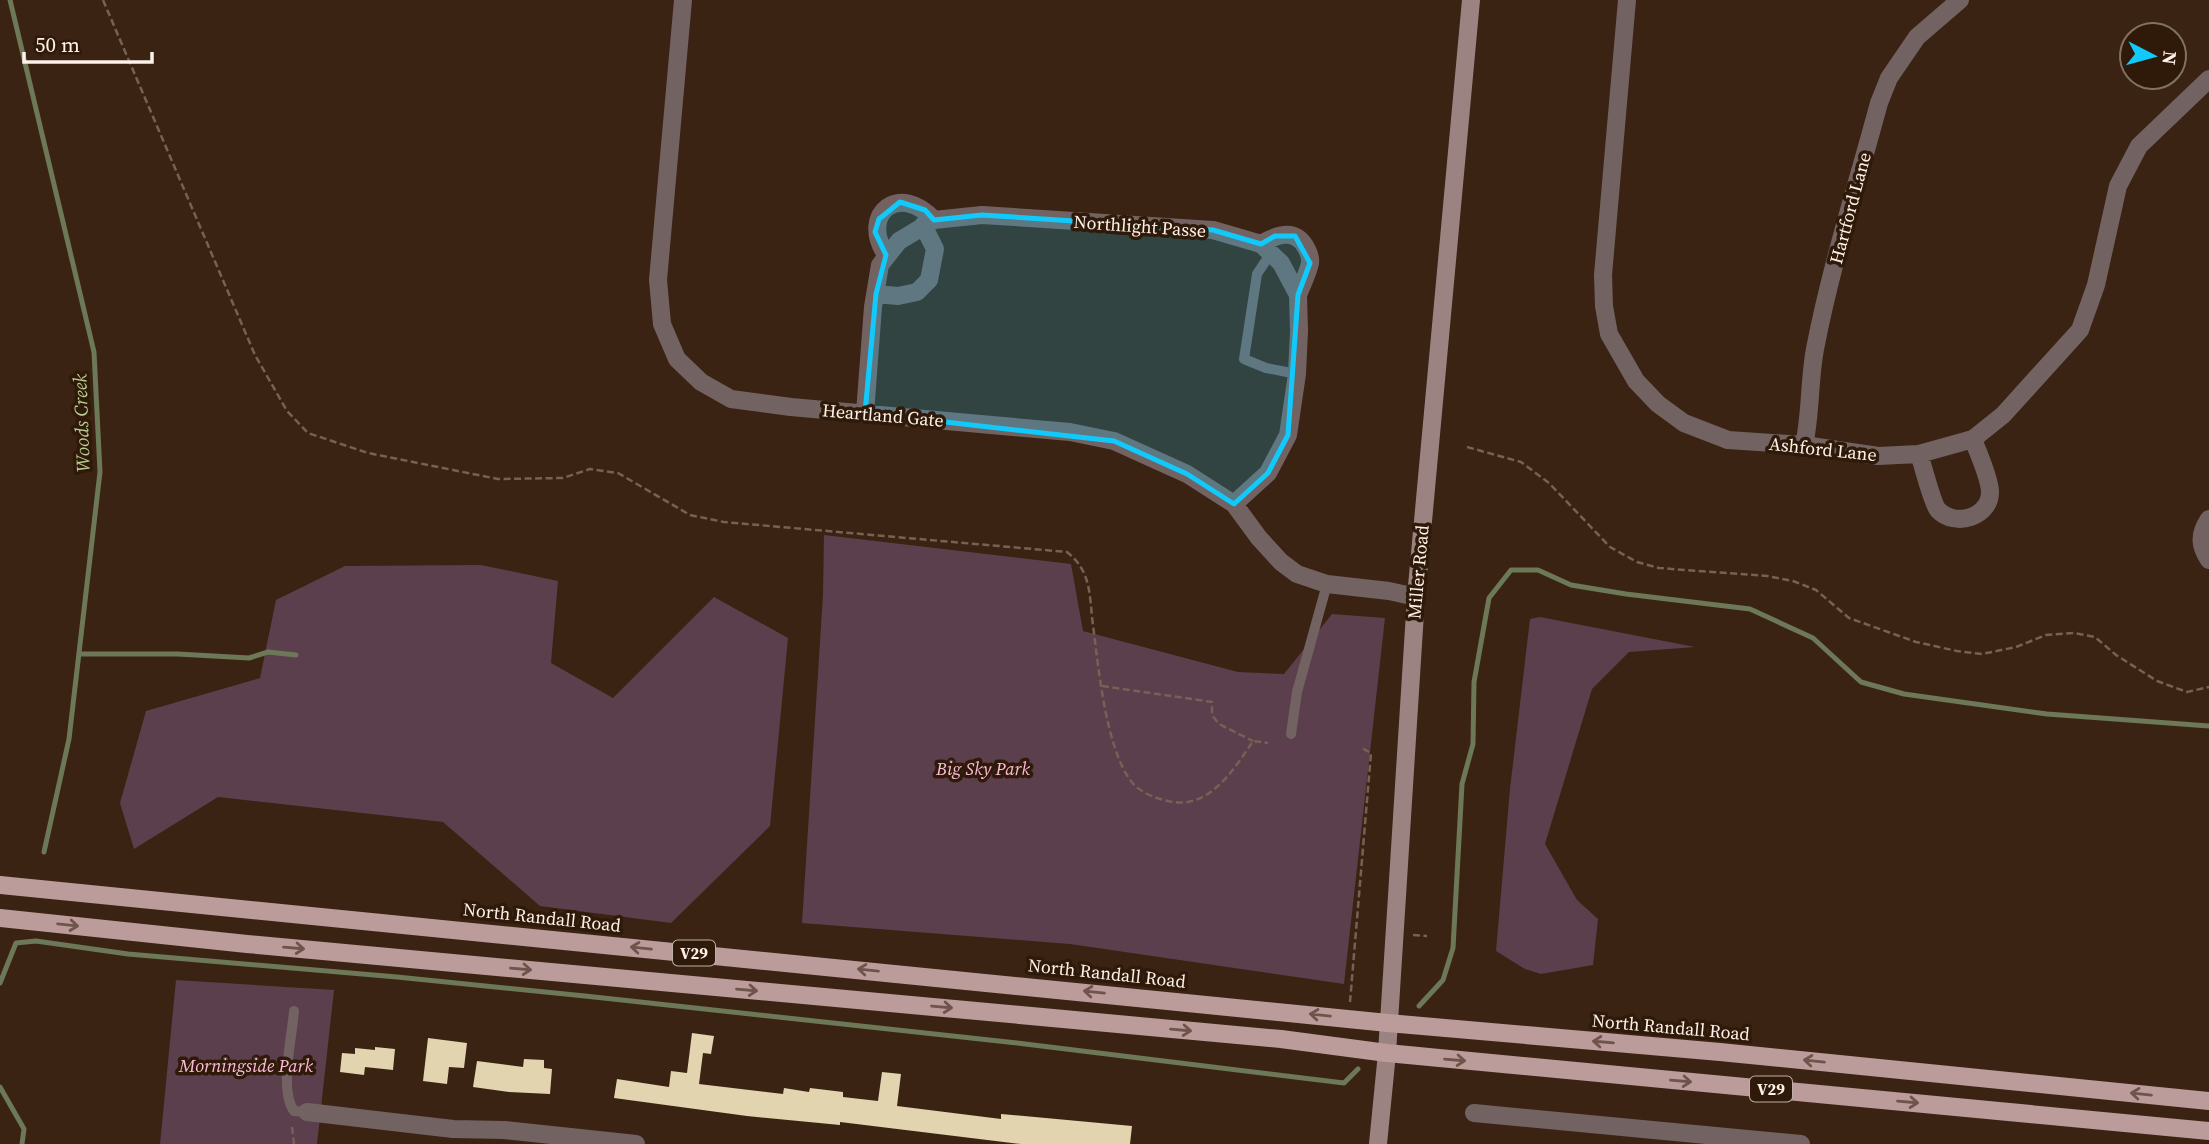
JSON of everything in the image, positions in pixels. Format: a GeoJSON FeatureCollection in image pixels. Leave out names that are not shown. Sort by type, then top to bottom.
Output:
{"type":"FeatureCollection","features":[{"type":"Feature","properties":{"kind":"main road","name":"North Randall Road"},"geometry":{"type":"LineString","coordinates":[[0,885],[1388,1023],[1720,1052],[2209,1101]]}},
{"type":"Feature","properties":{"kind":"main road","name":"V29"},"geometry":{"type":"LineString","coordinates":[[0,918],[247,944],[1267,1038],[1387,1053],[2209,1131]]}},
{"type":"Feature","properties":{"kind":"street","name":"Heartland Gate"},"geometry":{"type":"LineString","coordinates":[[683,0],[658,280],[662,324],[677,359],[701,382],[731,399],[791,407],[1070,432],[1114,441],[1187,474],[1234,504],[1281,562],[1297,574],[1326,584],[1416,597]]}},
{"type":"Feature","properties":{"kind":"street","name":"Miller Road"},"geometry":{"type":"LineString","coordinates":[[1378,1144],[1387,1053],[1416,597],[1471,0]]}},
{"type":"Feature","properties":{"kind":"street","name":"Ashford Lane"},"geometry":{"type":"LineString","coordinates":[[1627,0],[1603,275],[1604,306],[1609,334],[1636,381],[1658,404],[1684,423],[1728,440],[1804,445],[1878,456],[1919,454],[1973,439],[2003,415],[2080,330],[2096,285],[2118,186],[2140,146],[2209,79]]}},
{"type":"Feature","properties":{"kind":"street","name":"Hartford Lane"},"geometry":{"type":"LineString","coordinates":[[1804,445],[1814,352],[1879,103],[1889,79],[1917,37],[1960,0]]}},
{"type":"Feature","properties":{"kind":"street"},"geometry":{"type":"LineString","coordinates":[[876,293],[898,296],[917,292],[929,280],[935,249],[925,210],[912,203],[900,202],[886,208],[875,232],[879,245],[887,256]]}},
{"type":"Feature","properties":{"kind":"street","name":"Northlight Passe"},"geometry":{"type":"LineString","coordinates":[[928,223],[982,215],[1213,230],[1266,249]]}},
{"type":"Feature","properties":{"kind":"street"},"geometry":{"type":"LineString","coordinates":[[864,413],[880,265],[899,241],[928,223]]}},
{"type":"Feature","properties":{"kind":"street"},"geometry":{"type":"LineString","coordinates":[[1234,504],[1268,473],[1288,435],[1297,374],[1298,295],[1310,256],[1295,236],[1275,236],[1266,249],[1281,263],[1298,295]]}},
{"type":"Feature","properties":{"kind":"street"},"geometry":{"type":"LineString","coordinates":[[1919,454],[1937,509],[1950,518],[1962,520],[1974,517],[1986,505],[1990,491],[1973,439]]}},
{"type":"Feature","properties":{"kind":"street"},"geometry":{"type":"LineString","coordinates":[[2209,519],[2200,539],[2202,550],[2209,560]]}},
{"type":"Feature","properties":{"kind":"street"},"geometry":{"type":"LineString","coordinates":[[307,1112],[452,1136],[504,1130],[636,1144]]}},
{"type":"Feature","properties":{"kind":"street"},"geometry":{"type":"LineString","coordinates":[[1474,1112],[1801,1144]]}},
{"type":"Feature","properties":{"kind":"lane"},"geometry":{"type":"LineString","coordinates":[[1266,249],[1257,274],[1244,359],[1266,369],[1297,374]]}},
{"type":"Feature","properties":{"kind":"lane"},"geometry":{"type":"LineString","coordinates":[[1291,734],[1297,692],[1326,584]]}},
{"type":"Feature","properties":{"kind":"lane"},"geometry":{"type":"LineString","coordinates":[[294,1012],[288,1103],[294,1111],[307,1112]]}},
{"type":"Feature","properties":{"kind":"path"},"geometry":{"type":"LineString","coordinates":[[103,0],[255,355],[287,411],[308,433],[368,453],[498,479],[563,478],[590,469],[618,473],[690,514],[724,522],[1066,552],[1079,562],[1087,580],[1101,686],[1114,744],[1130,780],[1146,793],[1184,804],[1208,796],[1253,741]]}},
{"type":"Feature","properties":{"kind":"path"},"geometry":{"type":"LineString","coordinates":[[1467,447],[1521,462],[1549,483],[1610,547],[1637,562],[1659,568],[1767,576],[1793,581],[1816,590],[1849,618],[1916,642],[1956,651],[1982,654],[2016,647],[2046,635],[2074,633],[2095,638],[2157,681],[2187,692],[2209,687]]}},
{"type":"Feature","properties":{"kind":"path"},"geometry":{"type":"LineString","coordinates":[[1101,686],[1212,702],[1212,715],[1219,724],[1253,741],[1268,743]]}},
{"type":"Feature","properties":{"kind":"path"},"geometry":{"type":"LineString","coordinates":[[1352,981],[1371,753],[1360,747]]}},
{"type":"Feature","properties":{"kind":"path"},"geometry":{"type":"LineString","coordinates":[[292,1127],[294,1144]]}},
{"type":"Feature","properties":{"kind":"highlighted area"},"geometry":{"type":"Polygon","coordinates":[[[900,202],[925,210],[934,220],[982,215],[1213,230],[1261,244],[1275,236],[1295,236],[1310,263],[1298,295],[1288,435],[1268,473],[1234,504],[1187,474],[1114,441],[865,413],[876,294],[886,255],[875,232],[879,219],[900,202]]]}},
{"type":"Feature","properties":{"kind":"green space","name":"Big Sky Park"},"geometry":{"type":"Polygon","coordinates":[[[824,535],[1071,564],[1083,631],[1238,672],[1284,674],[1332,614],[1385,618],[1344,984],[1070,944],[802,923],[823,595],[824,535]]]}},
{"type":"Feature","properties":{"kind":"green space"},"geometry":{"type":"Polygon","coordinates":[[[481,565],[558,581],[551,663],[613,698],[714,597],[788,638],[770,826],[671,923],[540,906],[443,822],[218,797],[134,849],[120,803],[146,711],[260,678],[276,600],[345,566],[481,565]]]}},
{"type":"Feature","properties":{"kind":"green space"},"geometry":{"type":"Polygon","coordinates":[[[1540,617],[1695,647],[1629,652],[1592,689],[1545,844],[1577,900],[1598,919],[1593,965],[1541,974],[1525,969],[1496,951],[1510,789],[1530,619],[1540,617]]]}},
{"type":"Feature","properties":{"kind":"green space","name":"Morningside Park"},"geometry":{"type":"Polygon","coordinates":[[[176,980],[334,990],[317,1144],[160,1144],[176,980]]]}},
{"type":"Feature","properties":{"kind":"building"},"geometry":{"type":"Polygon","coordinates":[[[692,1033],[714,1036],[711,1054],[703,1053],[699,1084],[783,1094],[784,1088],[809,1092],[810,1088],[843,1092],[843,1097],[878,1101],[882,1072],[901,1074],[897,1106],[1001,1119],[1001,1114],[1132,1126],[1130,1144],[1021,1144],[840,1122],[840,1125],[747,1116],[614,1098],[617,1079],[669,1087],[671,1071],[687,1073],[692,1033]]]}},
{"type":"Feature","properties":{"kind":"building"},"geometry":{"type":"Polygon","coordinates":[[[428,1038],[467,1043],[464,1068],[449,1067],[447,1084],[423,1081],[428,1038]]]}},
{"type":"Feature","properties":{"kind":"building"},"geometry":{"type":"Polygon","coordinates":[[[375,1047],[395,1049],[393,1070],[365,1067],[364,1075],[340,1072],[342,1053],[355,1054],[355,1048],[375,1050],[375,1047]]]}},
{"type":"Feature","properties":{"kind":"building"},"geometry":{"type":"Polygon","coordinates":[[[524,1059],[544,1060],[544,1068],[552,1069],[550,1094],[473,1087],[477,1061],[523,1067],[524,1059]]]}},
{"type":"Feature","properties":{"kind":"waterway","name":"Woods Creek"},"geometry":{"type":"LineString","coordinates":[[10,0],[94,352],[100,472],[69,739],[44,852]]}},
{"type":"Feature","properties":{"kind":"waterway"},"geometry":{"type":"LineString","coordinates":[[1419,1006],[1443,980],[1453,948],[1462,784],[1473,744],[1474,682],[1489,598],[1511,570],[1538,570],[1571,585],[1626,594],[1750,609],[1813,638],[1861,682],[1904,694],[2047,714],[2209,726]]}},
{"type":"Feature","properties":{"kind":"waterway"},"geometry":{"type":"LineString","coordinates":[[79,654],[178,654],[249,658],[268,652],[296,655]]}},
{"type":"Feature","properties":{"kind":"waterway"},"geometry":{"type":"LineString","coordinates":[[0,983],[16,943],[36,941],[128,954],[585,996],[1017,1043],[1344,1083],[1358,1069]]}},
{"type":"Feature","properties":{"kind":"waterway","name":"Woods Creek"},"geometry":{"type":"LineString","coordinates":[[0,1087],[24,1129],[22,1144]]}}]}
